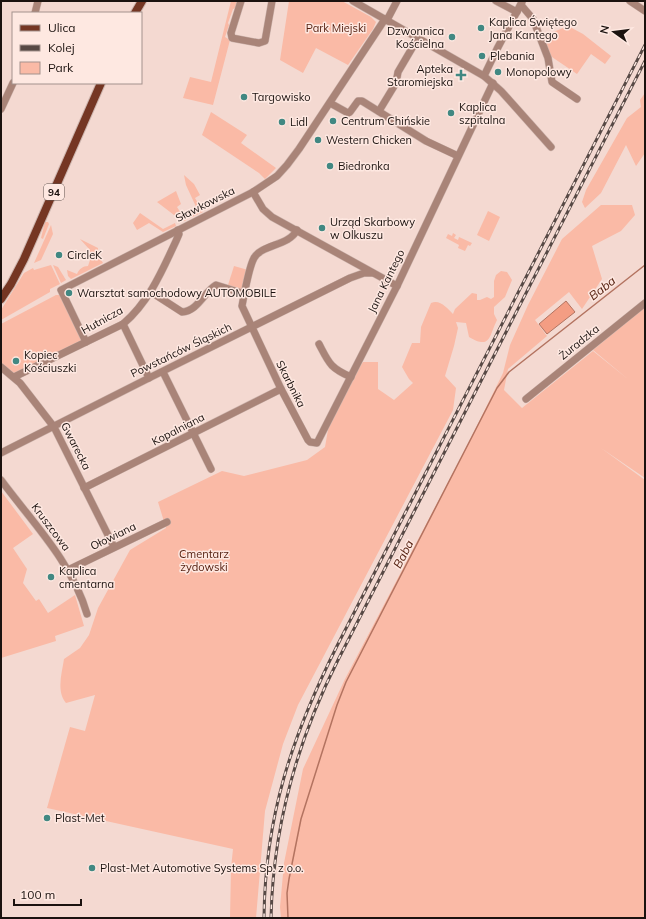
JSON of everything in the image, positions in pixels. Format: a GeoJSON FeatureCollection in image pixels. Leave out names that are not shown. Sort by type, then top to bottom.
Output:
{"type":"FeatureCollection","features":[{"type":"Feature","properties":{"kind":"main road"},"geometry":{"type":"LineString","coordinates":[[136,12],[142,1]]}},
{"type":"Feature","properties":{"kind":"main road","name":"94"},"geometry":{"type":"LineString","coordinates":[[1,299],[24,259],[101,84]]}},
{"type":"Feature","properties":{"kind":"street"},"geometry":{"type":"LineString","coordinates":[[35,12],[38,1]]}},
{"type":"Feature","properties":{"kind":"street"},"geometry":{"type":"LineString","coordinates":[[241,1],[231,33],[232,38],[259,43],[265,41],[272,1]]}},
{"type":"Feature","properties":{"kind":"street"},"geometry":{"type":"LineString","coordinates":[[353,1],[484,76],[493,83],[550,147]]}},
{"type":"Feature","properties":{"kind":"street","name":"Sławkowska"},"geometry":{"type":"LineString","coordinates":[[86,342],[61,290],[253,192],[267,183],[287,165],[386,20],[397,1]]}},
{"type":"Feature","properties":{"kind":"street"},"geometry":{"type":"LineString","coordinates":[[496,1],[516,12]]}},
{"type":"Feature","properties":{"kind":"street"},"geometry":{"type":"LineString","coordinates":[[630,1],[645,11]]}},
{"type":"Feature","properties":{"kind":"street"},"geometry":{"type":"LineString","coordinates":[[484,76],[522,3],[533,19],[548,58],[552,82],[577,99]]}},
{"type":"Feature","properties":{"kind":"street"},"geometry":{"type":"LineString","coordinates":[[379,111],[396,83],[398,72],[418,38]]}},
{"type":"Feature","properties":{"kind":"street","name":"Jana Kantego"},"geometry":{"type":"LineString","coordinates":[[317,443],[397,286],[493,83]]}},
{"type":"Feature","properties":{"kind":"street"},"geometry":{"type":"LineString","coordinates":[[1,109],[13,84]]}},
{"type":"Feature","properties":{"kind":"street"},"geometry":{"type":"LineString","coordinates":[[330,103],[348,113],[358,101],[362,101],[426,141],[458,156]]}},
{"type":"Feature","properties":{"kind":"street"},"geometry":{"type":"LineString","coordinates":[[253,192],[267,214],[397,286]]}},
{"type":"Feature","properties":{"kind":"street","name":"Hutnicza"},"geometry":{"type":"LineString","coordinates":[[14,377],[123,324],[131,317],[151,292],[176,241],[179,234],[178,230]]}},
{"type":"Feature","properties":{"kind":"street","name":"Skarbnika"},"geometry":{"type":"LineString","coordinates":[[297,230],[292,237],[262,251],[254,257],[242,306],[281,389],[308,440],[310,442],[317,443]]}},
{"type":"Feature","properties":{"kind":"street","name":"Powstańców Śląskich"},"geometry":{"type":"LineString","coordinates":[[1,453],[358,274],[372,273]]}},
{"type":"Feature","properties":{"kind":"street"},"geometry":{"type":"LineString","coordinates":[[151,292],[182,312],[192,308],[216,285],[245,294]]}},
{"type":"Feature","properties":{"kind":"street","name":"Żuradzka"},"geometry":{"type":"LineString","coordinates":[[526,399],[645,303]]}},
{"type":"Feature","properties":{"kind":"street"},"geometry":{"type":"LineString","coordinates":[[123,324],[149,378]]}},
{"type":"Feature","properties":{"kind":"street"},"geometry":{"type":"LineString","coordinates":[[319,344],[334,368],[351,377]]}},
{"type":"Feature","properties":{"kind":"street","name":"Gwarecka"},"geometry":{"type":"LineString","coordinates":[[1,367],[20,383],[54,427],[114,547]]}},
{"type":"Feature","properties":{"kind":"street"},"geometry":{"type":"LineString","coordinates":[[163,372],[211,469]]}},
{"type":"Feature","properties":{"kind":"street","name":"Kopalniana"},"geometry":{"type":"LineString","coordinates":[[84,488],[281,389]]}},
{"type":"Feature","properties":{"kind":"street","name":"Kruszcowa"},"geometry":{"type":"LineString","coordinates":[[1,480],[55,550],[68,570],[80,594],[86,614]]}},
{"type":"Feature","properties":{"kind":"street","name":"Ołowiana"},"geometry":{"type":"LineString","coordinates":[[68,570],[167,522]]}},
{"type":"Feature","properties":{"kind":"green space"},"geometry":{"type":"Polygon","coordinates":[[[231,1],[238,1],[236,8],[233,9],[228,23],[229,25],[225,37],[230,40],[213,105],[183,98],[190,77],[211,82],[231,1]]]}},
{"type":"Feature","properties":{"kind":"green space","name":"Park Miejski"},"geometry":{"type":"Polygon","coordinates":[[[289,1],[342,1],[371,17],[376,22],[373,29],[348,65],[316,48],[303,73],[280,60],[289,1]]]}},
{"type":"Feature","properties":{"kind":"green space"},"geometry":{"type":"Polygon","coordinates":[[[568,26],[583,34],[611,56],[605,64],[591,54],[577,74],[549,55],[541,37],[568,26]]]}},
{"type":"Feature","properties":{"kind":"green space"},"geometry":{"type":"Polygon","coordinates":[[[645,93],[645,153],[636,166],[626,145],[601,193],[585,208],[582,202],[586,190],[627,118],[641,107],[640,100],[645,93]]]}},
{"type":"Feature","properties":{"kind":"green space"},"geometry":{"type":"Polygon","coordinates":[[[211,112],[247,135],[241,143],[276,168],[265,179],[259,173],[202,135],[211,112]]]}},
{"type":"Feature","properties":{"kind":"green space"},"geometry":{"type":"Polygon","coordinates":[[[184,175],[194,184],[200,195],[195,198],[203,212],[190,218],[190,215],[198,211],[186,185],[184,175]]]}},
{"type":"Feature","properties":{"kind":"green space"},"geometry":{"type":"Polygon","coordinates":[[[176,191],[181,204],[177,207],[182,215],[187,217],[185,221],[174,215],[157,202],[176,191]]]}},
{"type":"Feature","properties":{"kind":"green space"},"geometry":{"type":"Polygon","coordinates":[[[601,205],[632,205],[635,215],[621,231],[592,246],[602,279],[582,309],[569,292],[535,320],[547,336],[508,369],[504,390],[522,408],[593,351],[629,380],[593,350],[645,307],[645,478],[601,448],[645,480],[645,918],[281,918],[280,907],[284,863],[303,769],[345,679],[465,450],[503,373],[510,345],[528,305],[562,239],[601,205]]]}},
{"type":"Feature","properties":{"kind":"green space"},"geometry":{"type":"Polygon","coordinates":[[[488,211],[500,217],[489,241],[477,235],[488,211]]]}},
{"type":"Feature","properties":{"kind":"green space"},"geometry":{"type":"Polygon","coordinates":[[[140,213],[163,229],[175,223],[176,226],[163,232],[149,223],[137,230],[133,223],[140,213]]]}},
{"type":"Feature","properties":{"kind":"green space"},"geometry":{"type":"Polygon","coordinates":[[[45,222],[48,222],[49,224],[43,239],[41,238],[45,222]]]}},
{"type":"Feature","properties":{"kind":"green space"},"geometry":{"type":"Polygon","coordinates":[[[51,225],[53,234],[41,260],[34,263],[51,225]]]}},
{"type":"Feature","properties":{"kind":"green space"},"geometry":{"type":"Polygon","coordinates":[[[453,233],[456,235],[454,238],[458,240],[459,237],[472,243],[470,246],[468,245],[465,251],[458,248],[459,245],[446,238],[448,234],[452,236],[453,233]]]}},
{"type":"Feature","properties":{"kind":"green space"},"geometry":{"type":"Polygon","coordinates":[[[80,239],[98,248],[98,255],[103,263],[71,279],[68,276],[67,270],[77,274],[81,268],[88,266],[90,260],[90,250],[80,239]]]}},
{"type":"Feature","properties":{"kind":"green space"},"geometry":{"type":"Polygon","coordinates":[[[51,265],[60,284],[50,289],[50,292],[1,320],[1,310],[24,273],[33,268],[34,270],[51,265]]]}},
{"type":"Feature","properties":{"kind":"green space"},"geometry":{"type":"Polygon","coordinates":[[[53,265],[58,267],[66,280],[61,283],[53,265]]]}},
{"type":"Feature","properties":{"kind":"green space"},"geometry":{"type":"Polygon","coordinates":[[[234,266],[248,270],[243,290],[228,285],[234,266]]]}},
{"type":"Feature","properties":{"kind":"green space","name":"Cmentarz żydowski"},"geometry":{"type":"Polygon","coordinates":[[[501,271],[507,272],[512,280],[505,297],[494,307],[494,314],[497,320],[488,339],[485,342],[476,341],[469,337],[466,323],[456,322],[458,328],[445,376],[456,388],[453,410],[298,705],[283,744],[265,811],[256,918],[230,918],[233,849],[47,808],[70,727],[85,731],[95,695],[66,703],[60,687],[64,659],[80,648],[89,635],[98,608],[130,550],[166,528],[158,502],[222,471],[244,476],[307,460],[325,447],[329,424],[350,381],[363,362],[378,362],[378,389],[394,400],[413,383],[402,367],[412,343],[420,343],[421,327],[431,303],[440,303],[453,314],[455,309],[472,293],[477,294],[477,300],[487,297],[491,299],[494,297],[494,281],[496,275],[501,271]]]}},
{"type":"Feature","properties":{"kind":"green space"},"geometry":{"type":"Polygon","coordinates":[[[56,295],[60,295],[82,341],[13,374],[1,365],[1,324],[56,295]]]}},
{"type":"Feature","properties":{"kind":"green space"},"geometry":{"type":"Polygon","coordinates":[[[1,491],[33,534],[13,548],[27,569],[23,583],[36,601],[39,599],[48,613],[75,595],[84,626],[55,636],[56,641],[1,658],[1,491]]]}},
{"type":"Feature","properties":{"kind":"shaded area"},"geometry":{"type":"Polygon","coordinates":[[[566,301],[575,312],[547,334],[539,324],[566,301]]]}},
{"type":"Feature","properties":{"kind":"waterway","name":"Baba"},"geometry":{"type":"LineString","coordinates":[[288,918],[287,893],[301,819],[337,705],[346,682],[497,388],[509,372],[645,265]]}},
{"type":"Feature","properties":{"kind":"railway"},"geometry":{"type":"LineString","coordinates":[[264,918],[270,845],[276,811],[294,745],[321,679],[645,45]]}},
{"type":"Feature","properties":{"kind":"railway"},"geometry":{"type":"LineString","coordinates":[[271,918],[273,884],[282,818],[299,753],[323,691],[645,61]]}},
{"type":"Feature","properties":{"kind":"place","name":"Kaplica Świętego Jana Kantego"},"geometry":{"type":"Point","coordinates":[481,28]}},
{"type":"Feature","properties":{"kind":"place","name":"Dzwonnica Kościelna"},"geometry":{"type":"Point","coordinates":[452,37]}},
{"type":"Feature","properties":{"kind":"place","name":"Plebania"},"geometry":{"type":"Point","coordinates":[482,56]}},
{"type":"Feature","properties":{"kind":"place","name":"Monopolowy"},"geometry":{"type":"Point","coordinates":[498,72]}},
{"type":"Feature","properties":{"kind":"place","name":"Apteka Staromiejska"},"geometry":{"type":"Point","coordinates":[461,75]}},
{"type":"Feature","properties":{"kind":"place","name":"Targowisko"},"geometry":{"type":"Point","coordinates":[244,97]}},
{"type":"Feature","properties":{"kind":"place","name":"Kaplica szpitalna"},"geometry":{"type":"Point","coordinates":[451,113]}},
{"type":"Feature","properties":{"kind":"place","name":"Centrum Chińskie"},"geometry":{"type":"Point","coordinates":[333,121]}},
{"type":"Feature","properties":{"kind":"place","name":"Lidl"},"geometry":{"type":"Point","coordinates":[282,122]}},
{"type":"Feature","properties":{"kind":"place","name":"Western Chicken"},"geometry":{"type":"Point","coordinates":[318,140]}},
{"type":"Feature","properties":{"kind":"place","name":"Biedronka"},"geometry":{"type":"Point","coordinates":[330,166]}},
{"type":"Feature","properties":{"kind":"place","name":"Urząd Skarbowy w Olkuszu"},"geometry":{"type":"Point","coordinates":[322,228]}},
{"type":"Feature","properties":{"kind":"place","name":"CircleK"},"geometry":{"type":"Point","coordinates":[59,255]}},
{"type":"Feature","properties":{"kind":"place","name":"Warsztat samochodowy AUTOMOBILE"},"geometry":{"type":"Point","coordinates":[69,293]}},
{"type":"Feature","properties":{"kind":"place","name":"Kopiec Kościuszki"},"geometry":{"type":"Point","coordinates":[16,361]}},
{"type":"Feature","properties":{"kind":"place","name":"Kaplica cmentarna"},"geometry":{"type":"Point","coordinates":[51,577]}},
{"type":"Feature","properties":{"kind":"place","name":"Plast-Met"},"geometry":{"type":"Point","coordinates":[47,818]}},
{"type":"Feature","properties":{"kind":"place","name":"Plast-Met Automotive Systems Sp. z o.o."},"geometry":{"type":"Point","coordinates":[92,868]}}]}
